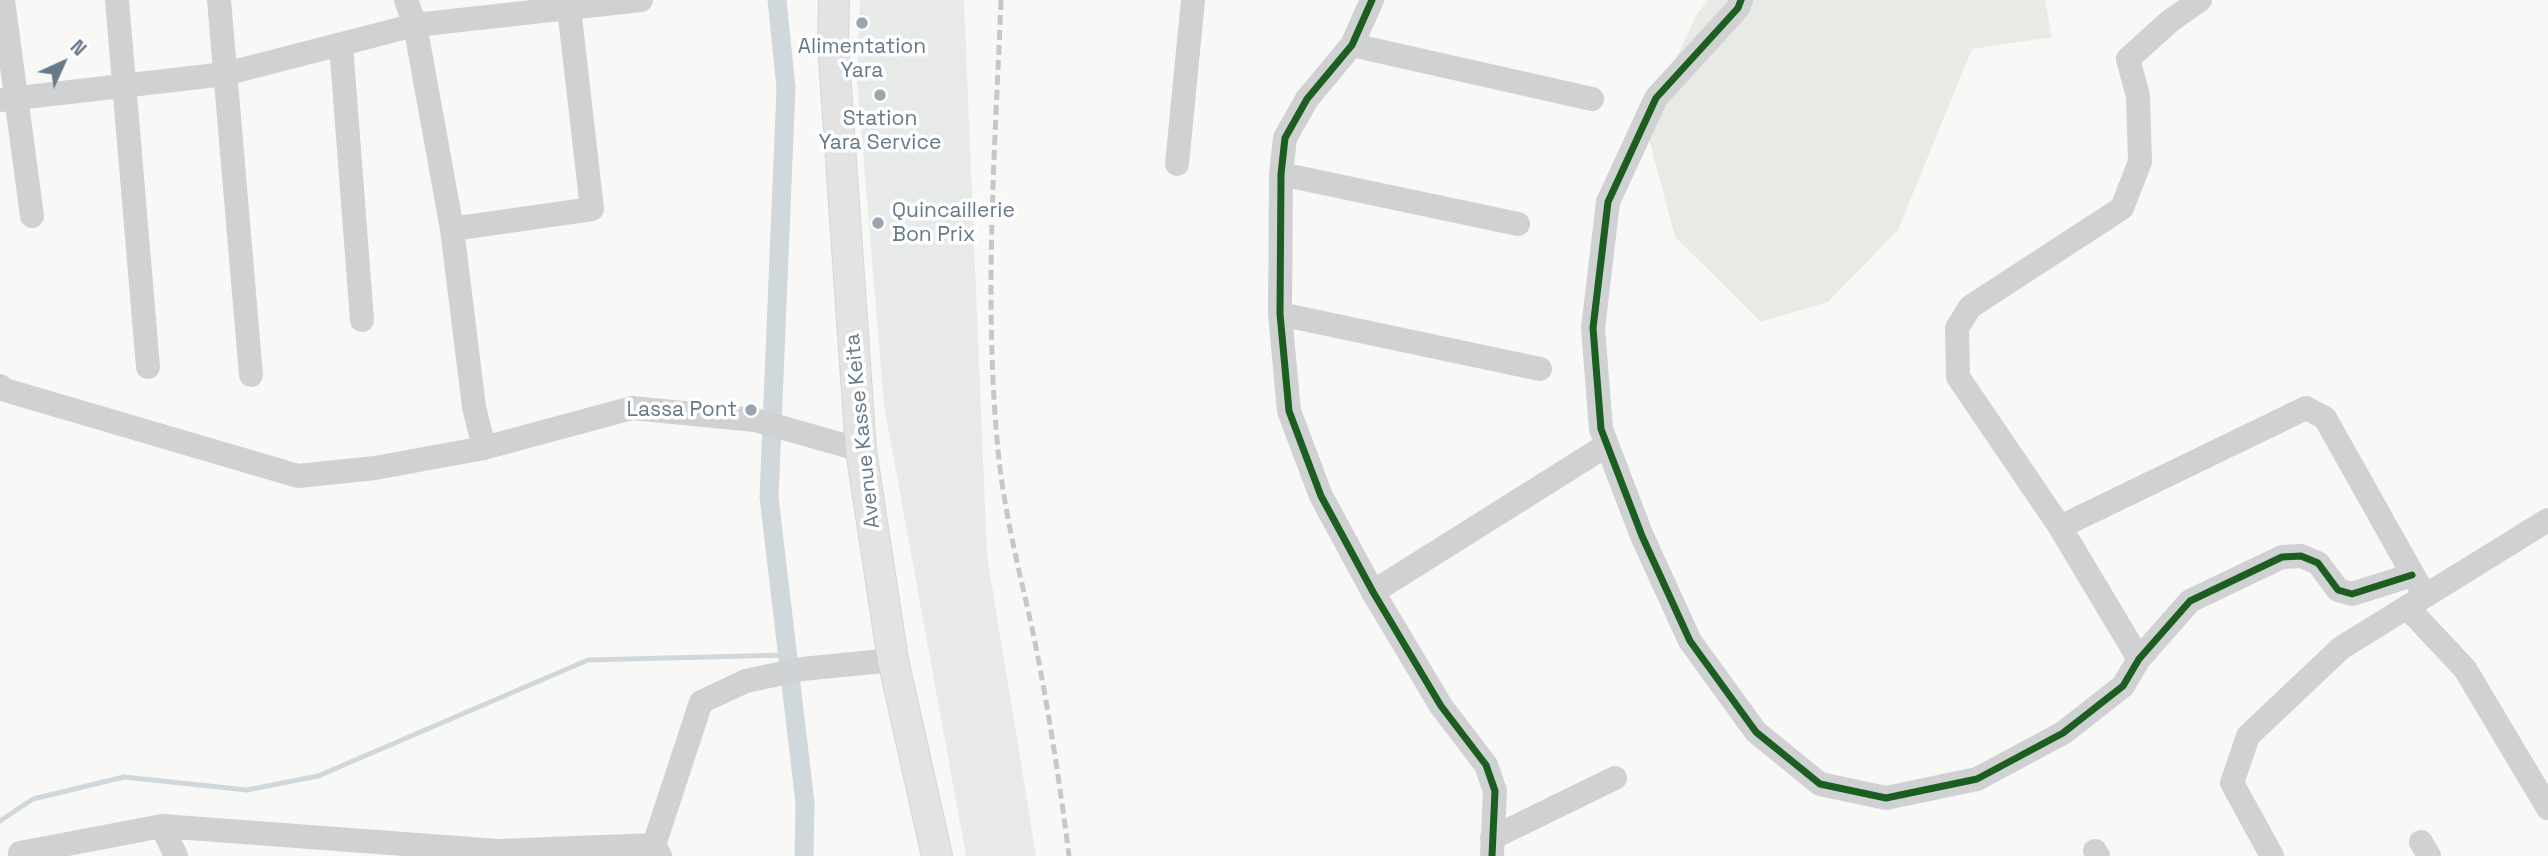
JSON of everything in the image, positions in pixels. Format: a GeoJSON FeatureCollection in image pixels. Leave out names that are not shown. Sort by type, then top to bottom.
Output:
{"type":"FeatureCollection","features":[{"type":"Feature","properties":{"kind":"main road","name":"Avenue Kasse Keita"},"geometry":{"type":"LineString","coordinates":[[834,0],[833,44],[861,450],[893,660],[937,856]]}},
{"type":"Feature","properties":{"kind":"street"},"geometry":{"type":"LineString","coordinates":[[3,0],[8,99],[32,216]]}},
{"type":"Feature","properties":{"kind":"street"},"geometry":{"type":"LineString","coordinates":[[117,0],[148,367]]}},
{"type":"Feature","properties":{"kind":"street"},"geometry":{"type":"LineString","coordinates":[[219,0],[251,375]]}},
{"type":"Feature","properties":{"kind":"street"},"geometry":{"type":"LineString","coordinates":[[406,0],[415,25],[452,229],[474,407],[484,448]]}},
{"type":"Feature","properties":{"kind":"street"},"geometry":{"type":"LineString","coordinates":[[8,99],[225,74],[415,25],[641,0]]}},
{"type":"Feature","properties":{"kind":"street"},"geometry":{"type":"LineString","coordinates":[[1177,164],[1192,0]]}},
{"type":"Feature","properties":{"kind":"street"},"geometry":{"type":"LineString","coordinates":[[1372,0],[1352,45],[1307,99],[1285,138],[1281,174],[1280,314],[1289,411],[1321,496],[1373,592],[1441,706],[1486,765],[1494,791],[1492,847]]}},
{"type":"Feature","properties":{"kind":"street"},"geometry":{"type":"LineString","coordinates":[[1741,0],[1738,8],[1656,98],[1608,202],[1593,328],[1601,429],[1642,536],[1690,641],[1756,732],[1820,784],[1886,798],[1977,779],[2063,733],[2123,687],[2139,659],[2190,601],[2282,557],[2301,556],[2318,563],[2338,590],[2352,594],[2415,592]]}},
{"type":"Feature","properties":{"kind":"street"},"geometry":{"type":"LineString","coordinates":[[2139,659],[2060,527],[1958,377],[1957,328],[1970,307],[2122,208],[2140,162],[2138,96],[2128,59],[2169,21],[2200,0]]}},
{"type":"Feature","properties":{"kind":"street"},"geometry":{"type":"LineString","coordinates":[[452,229],[592,209],[569,8]]}},
{"type":"Feature","properties":{"kind":"street"},"geometry":{"type":"LineString","coordinates":[[341,45],[362,320]]}},
{"type":"Feature","properties":{"kind":"street"},"geometry":{"type":"LineString","coordinates":[[1352,45],[1592,99]]}},
{"type":"Feature","properties":{"kind":"street"},"geometry":{"type":"LineString","coordinates":[[1281,174],[1518,224]]}},
{"type":"Feature","properties":{"kind":"street"},"geometry":{"type":"LineString","coordinates":[[1280,314],[1541,369]]}},
{"type":"Feature","properties":{"kind":"street"},"geometry":{"type":"LineString","coordinates":[[0,386],[5,390],[299,476],[375,468],[484,448],[632,408],[755,420],[861,450]]}},
{"type":"Feature","properties":{"kind":"street"},"geometry":{"type":"LineString","coordinates":[[2060,527],[2306,408],[2325,418],[2415,592],[2465,669],[2548,808]]}},
{"type":"Feature","properties":{"kind":"street"},"geometry":{"type":"LineString","coordinates":[[1373,592],[1607,445]]}},
{"type":"Feature","properties":{"kind":"street"},"geometry":{"type":"LineString","coordinates":[[2272,856],[2232,783],[2248,736],[2341,648],[2415,592],[2548,520]]}},
{"type":"Feature","properties":{"kind":"street"},"geometry":{"type":"LineString","coordinates":[[20,855],[162,826],[343,848],[499,853],[657,850],[701,702],[746,681],[802,669],[893,660]]}},
{"type":"Feature","properties":{"kind":"street"},"geometry":{"type":"LineString","coordinates":[[1492,847],[1615,778]]}},
{"type":"Feature","properties":{"kind":"street"},"geometry":{"type":"LineString","coordinates":[[162,826],[176,856]]}},
{"type":"Feature","properties":{"kind":"shaded area"},"geometry":{"type":"Polygon","coordinates":[[[860,0],[964,0],[987,555],[1036,856],[966,856],[884,405],[857,77],[860,0]]]}},
{"type":"Feature","properties":{"kind":"shaded area"},"geometry":{"type":"Polygon","coordinates":[[[1708,0],[2045,0],[2052,37],[1972,49],[1898,230],[1828,302],[1761,322],[1675,237],[1645,124],[1697,14],[1708,0]]]}},
{"type":"Feature","properties":{"kind":"waterway"},"geometry":{"type":"LineString","coordinates":[[777,0],[786,88],[769,497],[805,803],[804,856]]}},
{"type":"Feature","properties":{"kind":"waterway"},"geometry":{"type":"LineString","coordinates":[[0,821],[33,799],[124,777],[247,790],[318,776],[588,660],[787,655]]}},
{"type":"Feature","properties":{"kind":"railway"},"geometry":{"type":"LineString","coordinates":[[1001,0],[992,230],[994,403],[1006,506],[1045,695],[1069,856]]}},
{"type":"Feature","properties":{"kind":"cycle path"},"geometry":{"type":"LineString","coordinates":[[1372,0],[1352,45],[1307,99],[1285,138],[1281,174],[1280,314],[1289,411],[1321,496],[1373,592],[1441,706],[1486,765],[1495,791],[1492,856]]}},
{"type":"Feature","properties":{"kind":"cycle path"},"geometry":{"type":"LineString","coordinates":[[1741,0],[1738,8],[1656,98],[1608,202],[1593,328],[1601,429],[1642,536],[1690,641],[1756,732],[1820,784],[1886,798],[1977,779],[2063,733],[2123,686],[2139,659],[2190,601],[2282,557],[2301,556],[2318,563],[2338,590],[2352,594],[2412,575]]}},
{"type":"Feature","properties":{"kind":"place","name":"Alimentation Yara"},"geometry":{"type":"Point","coordinates":[862,23]}},
{"type":"Feature","properties":{"kind":"place","name":"Station Yara Service"},"geometry":{"type":"Point","coordinates":[880,95]}},
{"type":"Feature","properties":{"kind":"place","name":"Quincaillerie Bon Prix"},"geometry":{"type":"Point","coordinates":[878,223]}},
{"type":"Feature","properties":{"kind":"place","name":"Lassa Pont"},"geometry":{"type":"Point","coordinates":[751,410]}}]}
